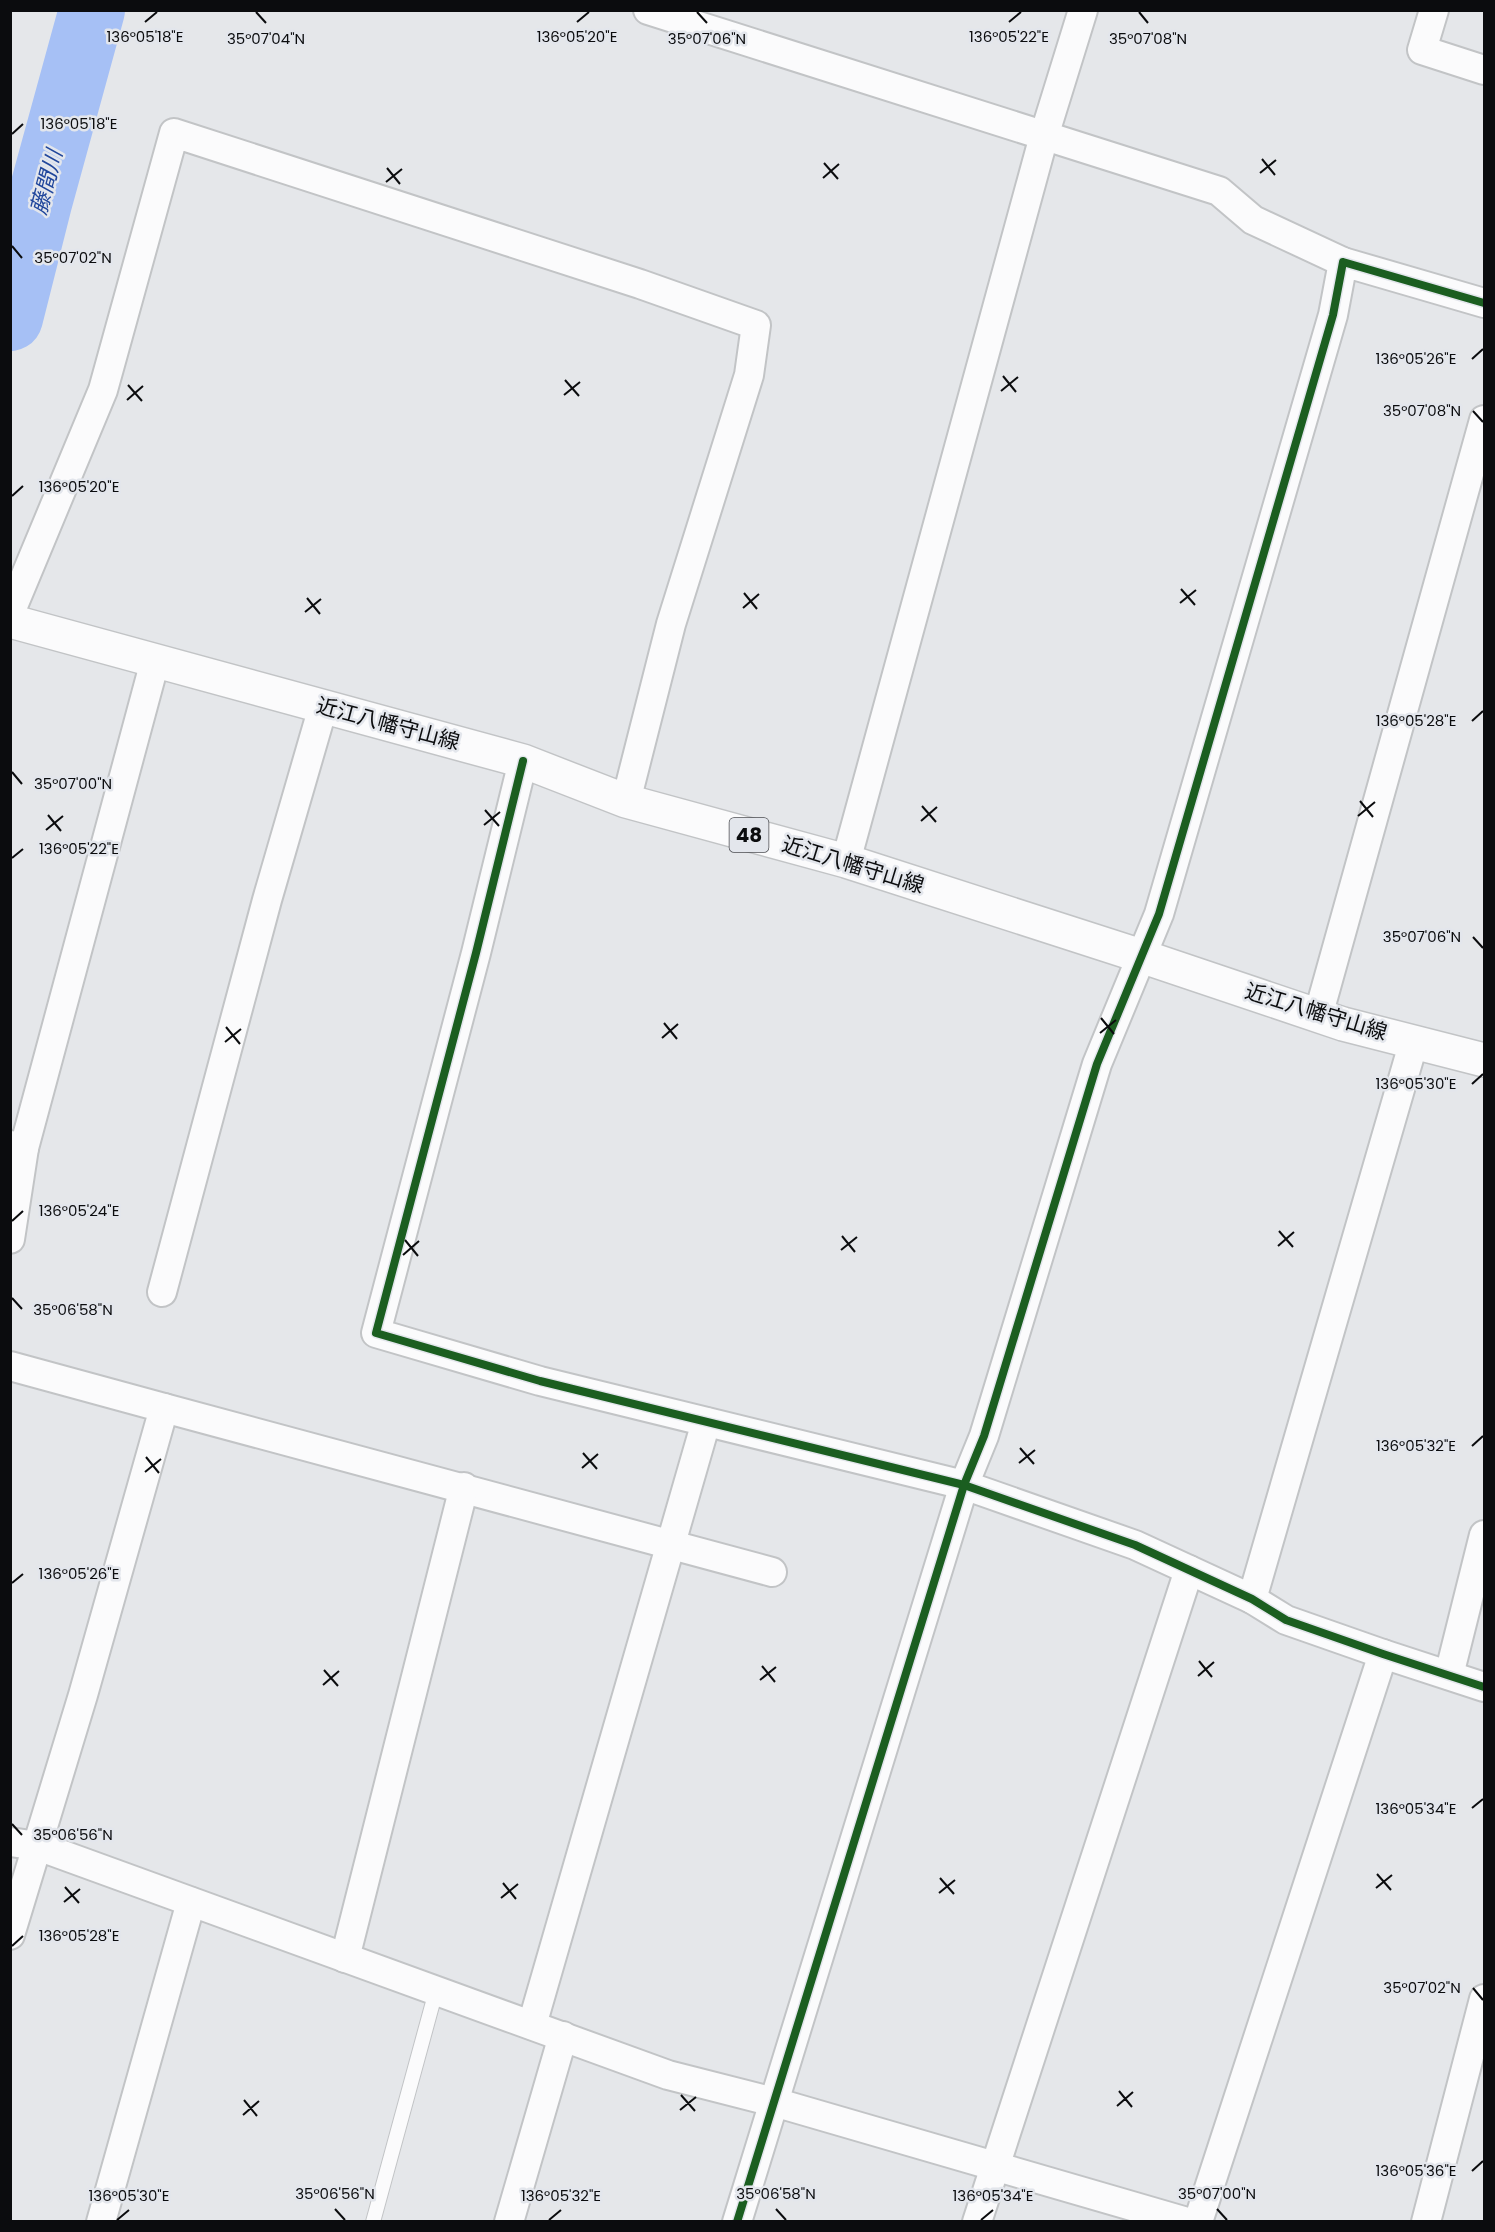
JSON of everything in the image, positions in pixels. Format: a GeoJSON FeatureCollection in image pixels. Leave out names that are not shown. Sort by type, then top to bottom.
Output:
{"type":"FeatureCollection","features":[{"type":"Feature","properties":{"kind":"main road","name":"近江八幡守山線"},"geometry":{"type":"LineString","coordinates":[[10,621],[523,761],[626,801],[846,861],[1343,1024],[1485,1060]]}},
{"type":"Feature","properties":{"kind":"street"},"geometry":{"type":"LineString","coordinates":[[648,10],[1219,191],[1253,220],[1343,262],[1485,303]]}},
{"type":"Feature","properties":{"kind":"street"},"geometry":{"type":"LineString","coordinates":[[846,861],[1044,136],[1083,10]]}},
{"type":"Feature","properties":{"kind":"street"},"geometry":{"type":"LineString","coordinates":[[1434,10],[1422,50],[1485,70]]}},
{"type":"Feature","properties":{"kind":"street"},"geometry":{"type":"LineString","coordinates":[[10,613],[103,390],[174,133],[640,284],[756,325],[749,375],[671,624],[626,801]]}},
{"type":"Feature","properties":{"kind":"street"},"geometry":{"type":"LineString","coordinates":[[737,2222],[964,1485],[984,1436],[1097,1064],[1159,914],[1333,315],[1343,262]]}},
{"type":"Feature","properties":{"kind":"street"},"geometry":{"type":"LineString","coordinates":[[1318,1016],[1485,420]]}},
{"type":"Feature","properties":{"kind":"street"},"geometry":{"type":"LineString","coordinates":[[10,1239],[17,1146],[155,661]]}},
{"type":"Feature","properties":{"kind":"street"},"geometry":{"type":"LineString","coordinates":[[162,1293],[267,900],[323,706]]}},
{"type":"Feature","properties":{"kind":"street"},"geometry":{"type":"LineString","coordinates":[[523,761],[476,952],[376,1333],[540,1381],[964,1485],[1135,1545],[1252,1599],[1286,1620],[1485,1686]]}},
{"type":"Feature","properties":{"kind":"street"},"geometry":{"type":"LineString","coordinates":[[1252,1599],[1414,1041]]}},
{"type":"Feature","properties":{"kind":"street"},"geometry":{"type":"LineString","coordinates":[[10,1366],[772,1572]]}},
{"type":"Feature","properties":{"kind":"street"},"geometry":{"type":"LineString","coordinates":[[10,1935],[24,1844],[164,1408]]}},
{"type":"Feature","properties":{"kind":"street"},"geometry":{"type":"LineString","coordinates":[[532,2025],[706,1422]]}},
{"type":"Feature","properties":{"kind":"street"},"geometry":{"type":"LineString","coordinates":[[345,1958],[464,1488]]}},
{"type":"Feature","properties":{"kind":"street"},"geometry":{"type":"LineString","coordinates":[[1449,1675],[1485,1536]]}},
{"type":"Feature","properties":{"kind":"street"},"geometry":{"type":"LineString","coordinates":[[977,2222],[1189,1570]]}},
{"type":"Feature","properties":{"kind":"street"},"geometry":{"type":"LineString","coordinates":[[1198,2222],[1383,1654]]}},
{"type":"Feature","properties":{"kind":"street"},"geometry":{"type":"LineString","coordinates":[[24,1844],[669,2075],[774,2102],[1175,2220]]}},
{"type":"Feature","properties":{"kind":"street"},"geometry":{"type":"LineString","coordinates":[[101,2222],[190,1902]]}},
{"type":"Feature","properties":{"kind":"street"},"geometry":{"type":"LineString","coordinates":[[1426,2222],[1485,1999]]}},
{"type":"Feature","properties":{"kind":"street"},"geometry":{"type":"LineString","coordinates":[[509,2222],[563,2036]]}},
{"type":"Feature","properties":{"kind":"lane"},"geometry":{"type":"LineString","coordinates":[[373,2222],[436,1990]]}},
{"type":"Feature","properties":{"kind":"waterway","name":"藤間川"},"geometry":{"type":"LineString","coordinates":[[10,318],[92,10]]}},
{"type":"Feature","properties":{"kind":"cycle path"},"geometry":{"type":"LineString","coordinates":[[737,2222],[964,1485],[984,1436],[1097,1064],[1159,914],[1333,315],[1343,262],[1484,303]]}},
{"type":"Feature","properties":{"kind":"cycle path"},"geometry":{"type":"LineString","coordinates":[[523,761],[476,953],[376,1333],[540,1381],[964,1485],[1135,1545],[1252,1599],[1286,1620],[1484,1687]]}}]}
